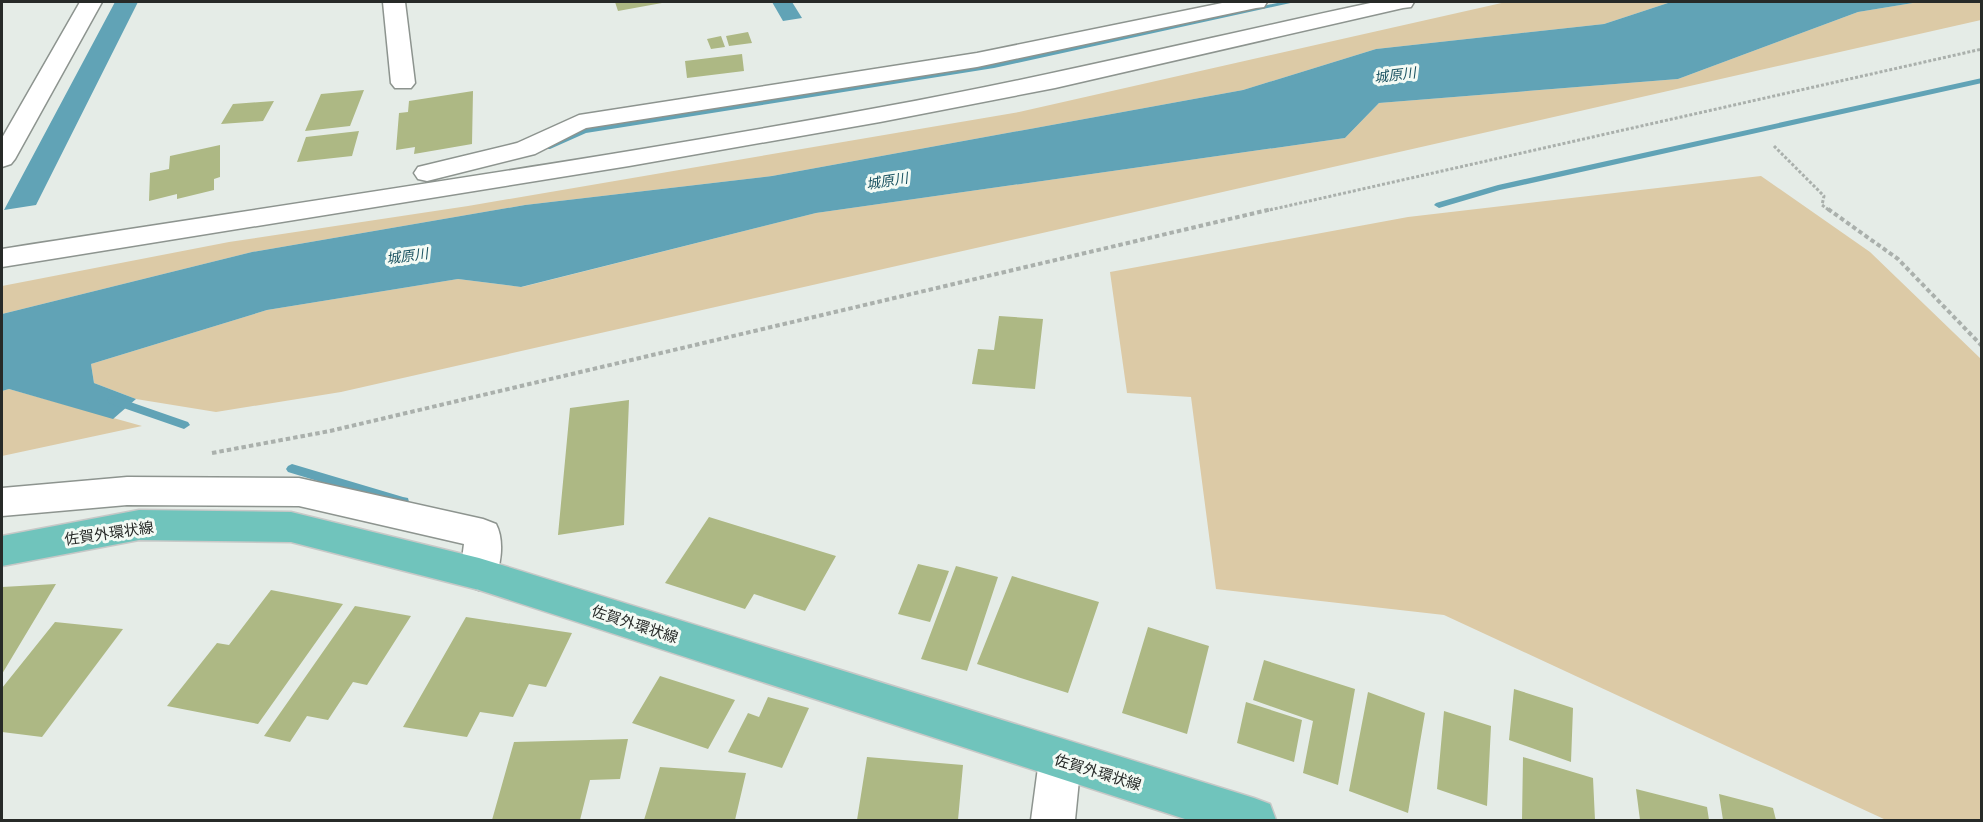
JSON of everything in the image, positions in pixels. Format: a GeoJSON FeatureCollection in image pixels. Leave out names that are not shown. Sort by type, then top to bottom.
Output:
{"type":"FeatureCollection","features":[{"type":"Feature","properties":{"kind":"main road","name":"佐賀外環状線"},"geometry":{"type":"LineString","coordinates":[[2,550],[140,525],[291,527],[479,574],[1254,820]]}},
{"type":"Feature","properties":{"kind":"street"},"geometry":{"type":"LineString","coordinates":[[2,159],[91,2]]}},
{"type":"Feature","properties":{"kind":"street"},"geometry":{"type":"LineString","coordinates":[[394,2],[402,83]]}},
{"type":"Feature","properties":{"kind":"street"},"geometry":{"type":"LineString","coordinates":[[242,218],[526,149],[579,122],[977,60],[1256,2]]}},
{"type":"Feature","properties":{"kind":"street"},"geometry":{"type":"LineString","coordinates":[[2,258],[242,218],[470,186],[1007,91],[1403,2]]}},
{"type":"Feature","properties":{"kind":"street"},"geometry":{"type":"LineString","coordinates":[[2,502],[127,491],[299,492],[483,534],[479,574]]}},
{"type":"Feature","properties":{"kind":"street"},"geometry":{"type":"LineString","coordinates":[[1053,820],[1060,760]]}},
{"type":"Feature","properties":{"kind":"path"},"geometry":{"type":"LineString","coordinates":[[201,455],[330,431],[1404,179],[1982,49]]}},
{"type":"Feature","properties":{"kind":"path"},"geometry":{"type":"LineString","coordinates":[[1774,146],[1824,196],[1822,205],[1898,259],[1982,346]]}},
{"type":"Feature","properties":{"kind":"shaded area"},"geometry":{"type":"Polygon","coordinates":[[[1506,2],[1671,2],[1604,24],[1376,49],[1243,90],[772,176],[525,205],[252,252],[2,314],[2,286],[229,242],[468,206],[1019,112],[1506,2]]]}},
{"type":"Feature","properties":{"kind":"shaded area"},"geometry":{"type":"Polygon","coordinates":[[[1919,2],[1981,2],[1981,20],[341,392],[216,412],[136,399],[94,383],[91,364],[267,310],[458,279],[522,287],[816,213],[1345,138],[1379,103],[1678,79],[1858,12],[1919,2]]]}},
{"type":"Feature","properties":{"kind":"shaded area"},"geometry":{"type":"Polygon","coordinates":[[[1761,176],[1870,252],[1981,359],[1981,820],[1886,820],[1444,615],[1216,589],[1191,397],[1127,393],[1110,272],[1408,217],[1761,176]]]}},
{"type":"Feature","properties":{"kind":"shaded area"},"geometry":{"type":"Polygon","coordinates":[[[9,389],[142,426],[2,456],[2,391],[9,389]]]}},
{"type":"Feature","properties":{"kind":"water"},"geometry":{"type":"Polygon","coordinates":[[[115,2],[138,2],[36,205],[4,210],[115,2]]]}},
{"type":"Feature","properties":{"kind":"water"},"geometry":{"type":"Polygon","coordinates":[[[772,2],[792,2],[802,18],[783,21],[772,2]]]}},
{"type":"Feature","properties":{"kind":"water","name":"城原川"},"geometry":{"type":"Polygon","coordinates":[[[1671,2],[1919,2],[1858,12],[1678,79],[1379,103],[1345,138],[816,213],[521,287],[458,279],[267,310],[91,364],[94,383],[136,399],[113,419],[9,389],[2,391],[2,314],[252,252],[525,205],[772,176],[1243,90],[1376,49],[1604,24],[1671,2]]]}},
{"type":"Feature","properties":{"kind":"building"},"geometry":{"type":"Polygon","coordinates":[[[615,2],[662,2],[662,3],[618,11],[615,2]]]}},
{"type":"Feature","properties":{"kind":"building"},"geometry":{"type":"Polygon","coordinates":[[[748,32],[752,43],[729,46],[726,36],[748,32]]]}},
{"type":"Feature","properties":{"kind":"building"},"geometry":{"type":"Polygon","coordinates":[[[721,36],[725,47],[711,49],[707,39],[721,36]]]}},
{"type":"Feature","properties":{"kind":"building"},"geometry":{"type":"Polygon","coordinates":[[[742,54],[744,71],[687,78],[685,61],[742,54]]]}},
{"type":"Feature","properties":{"kind":"building"},"geometry":{"type":"Polygon","coordinates":[[[364,90],[350,126],[305,131],[321,94],[364,90]]]}},
{"type":"Feature","properties":{"kind":"building"},"geometry":{"type":"Polygon","coordinates":[[[473,91],[472,144],[414,154],[415,147],[396,150],[399,113],[408,112],[409,101],[473,91]]]}},
{"type":"Feature","properties":{"kind":"building"},"geometry":{"type":"Polygon","coordinates":[[[274,101],[263,121],[221,124],[233,104],[274,101]]]}},
{"type":"Feature","properties":{"kind":"building"},"geometry":{"type":"Polygon","coordinates":[[[359,131],[352,156],[297,162],[306,137],[359,131]]]}},
{"type":"Feature","properties":{"kind":"building"},"geometry":{"type":"Polygon","coordinates":[[[220,145],[220,177],[214,179],[214,190],[177,199],[177,194],[149,201],[150,173],[169,169],[170,156],[220,145]]]}},
{"type":"Feature","properties":{"kind":"building"},"geometry":{"type":"Polygon","coordinates":[[[999,316],[1043,319],[1035,389],[972,384],[978,349],[994,350],[999,316]]]}},
{"type":"Feature","properties":{"kind":"building"},"geometry":{"type":"Polygon","coordinates":[[[629,400],[624,525],[558,535],[570,408],[629,400]]]}},
{"type":"Feature","properties":{"kind":"building"},"geometry":{"type":"Polygon","coordinates":[[[709,517],[836,556],[805,611],[754,594],[745,609],[665,583],[709,517]]]}},
{"type":"Feature","properties":{"kind":"building"},"geometry":{"type":"Polygon","coordinates":[[[918,564],[949,571],[930,622],[898,614],[918,564]]]}},
{"type":"Feature","properties":{"kind":"building"},"geometry":{"type":"Polygon","coordinates":[[[956,566],[998,577],[967,671],[921,659],[956,566]]]}},
{"type":"Feature","properties":{"kind":"building"},"geometry":{"type":"Polygon","coordinates":[[[1012,576],[1099,602],[1068,693],[977,664],[1012,576]]]}},
{"type":"Feature","properties":{"kind":"building"},"geometry":{"type":"Polygon","coordinates":[[[56,584],[2,674],[2,587],[56,584]]]}},
{"type":"Feature","properties":{"kind":"building"},"geometry":{"type":"Polygon","coordinates":[[[271,590],[343,604],[258,724],[167,706],[217,643],[229,645],[271,590]]]}},
{"type":"Feature","properties":{"kind":"building"},"geometry":{"type":"Polygon","coordinates":[[[355,606],[411,616],[367,685],[353,682],[328,720],[307,716],[290,742],[264,736],[355,606]]]}},
{"type":"Feature","properties":{"kind":"building"},"geometry":{"type":"Polygon","coordinates":[[[466,617],[572,633],[546,687],[529,684],[513,717],[480,712],[467,737],[403,727],[466,617]]]}},
{"type":"Feature","properties":{"kind":"building"},"geometry":{"type":"Polygon","coordinates":[[[55,622],[123,629],[42,737],[2,732],[2,688],[55,622]]]}},
{"type":"Feature","properties":{"kind":"building"},"geometry":{"type":"Polygon","coordinates":[[[1148,627],[1209,646],[1187,734],[1122,713],[1148,627]]]}},
{"type":"Feature","properties":{"kind":"building"},"geometry":{"type":"Polygon","coordinates":[[[1264,660],[1355,689],[1338,785],[1303,773],[1313,721],[1253,700],[1264,660]]]}},
{"type":"Feature","properties":{"kind":"building"},"geometry":{"type":"Polygon","coordinates":[[[660,676],[735,700],[708,749],[632,723],[660,676]]]}},
{"type":"Feature","properties":{"kind":"building"},"geometry":{"type":"Polygon","coordinates":[[[1514,689],[1573,708],[1571,762],[1509,740],[1514,689]]]}},
{"type":"Feature","properties":{"kind":"building"},"geometry":{"type":"Polygon","coordinates":[[[1368,692],[1425,713],[1408,813],[1349,791],[1368,692]]]}},
{"type":"Feature","properties":{"kind":"building"},"geometry":{"type":"Polygon","coordinates":[[[768,697],[809,708],[782,768],[728,752],[748,713],[759,717],[768,697]]]}},
{"type":"Feature","properties":{"kind":"building"},"geometry":{"type":"Polygon","coordinates":[[[1246,702],[1302,720],[1294,762],[1237,743],[1246,702]]]}},
{"type":"Feature","properties":{"kind":"building"},"geometry":{"type":"Polygon","coordinates":[[[1444,711],[1491,726],[1487,806],[1437,789],[1444,711]]]}},
{"type":"Feature","properties":{"kind":"building"},"geometry":{"type":"Polygon","coordinates":[[[628,739],[620,779],[590,780],[580,820],[492,820],[514,742],[628,739]]]}},
{"type":"Feature","properties":{"kind":"building"},"geometry":{"type":"Polygon","coordinates":[[[867,757],[963,765],[958,820],[857,820],[867,757]]]}},
{"type":"Feature","properties":{"kind":"building"},"geometry":{"type":"Polygon","coordinates":[[[1523,757],[1593,778],[1595,820],[1522,820],[1523,757]]]}},
{"type":"Feature","properties":{"kind":"building"},"geometry":{"type":"Polygon","coordinates":[[[660,767],[746,773],[735,820],[644,820],[660,767]]]}},
{"type":"Feature","properties":{"kind":"building"},"geometry":{"type":"Polygon","coordinates":[[[1636,789],[1707,807],[1709,820],[1640,820],[1636,789]]]}},
{"type":"Feature","properties":{"kind":"building"},"geometry":{"type":"Polygon","coordinates":[[[1719,794],[1773,808],[1776,820],[1723,820],[1719,794]]]}},
{"type":"Feature","properties":{"kind":"waterway"},"geometry":{"type":"LineString","coordinates":[[547,147],[584,131],[994,65],[1291,2]]}},
{"type":"Feature","properties":{"kind":"waterway"},"geometry":{"type":"LineString","coordinates":[[1439,205],[1498,188],[1982,80]]}},
{"type":"Feature","properties":{"kind":"waterway"},"geometry":{"type":"LineString","coordinates":[[113,400],[184,425]]}},
{"type":"Feature","properties":{"kind":"waterway"},"geometry":{"type":"LineString","coordinates":[[292,469],[403,502]]}}]}
